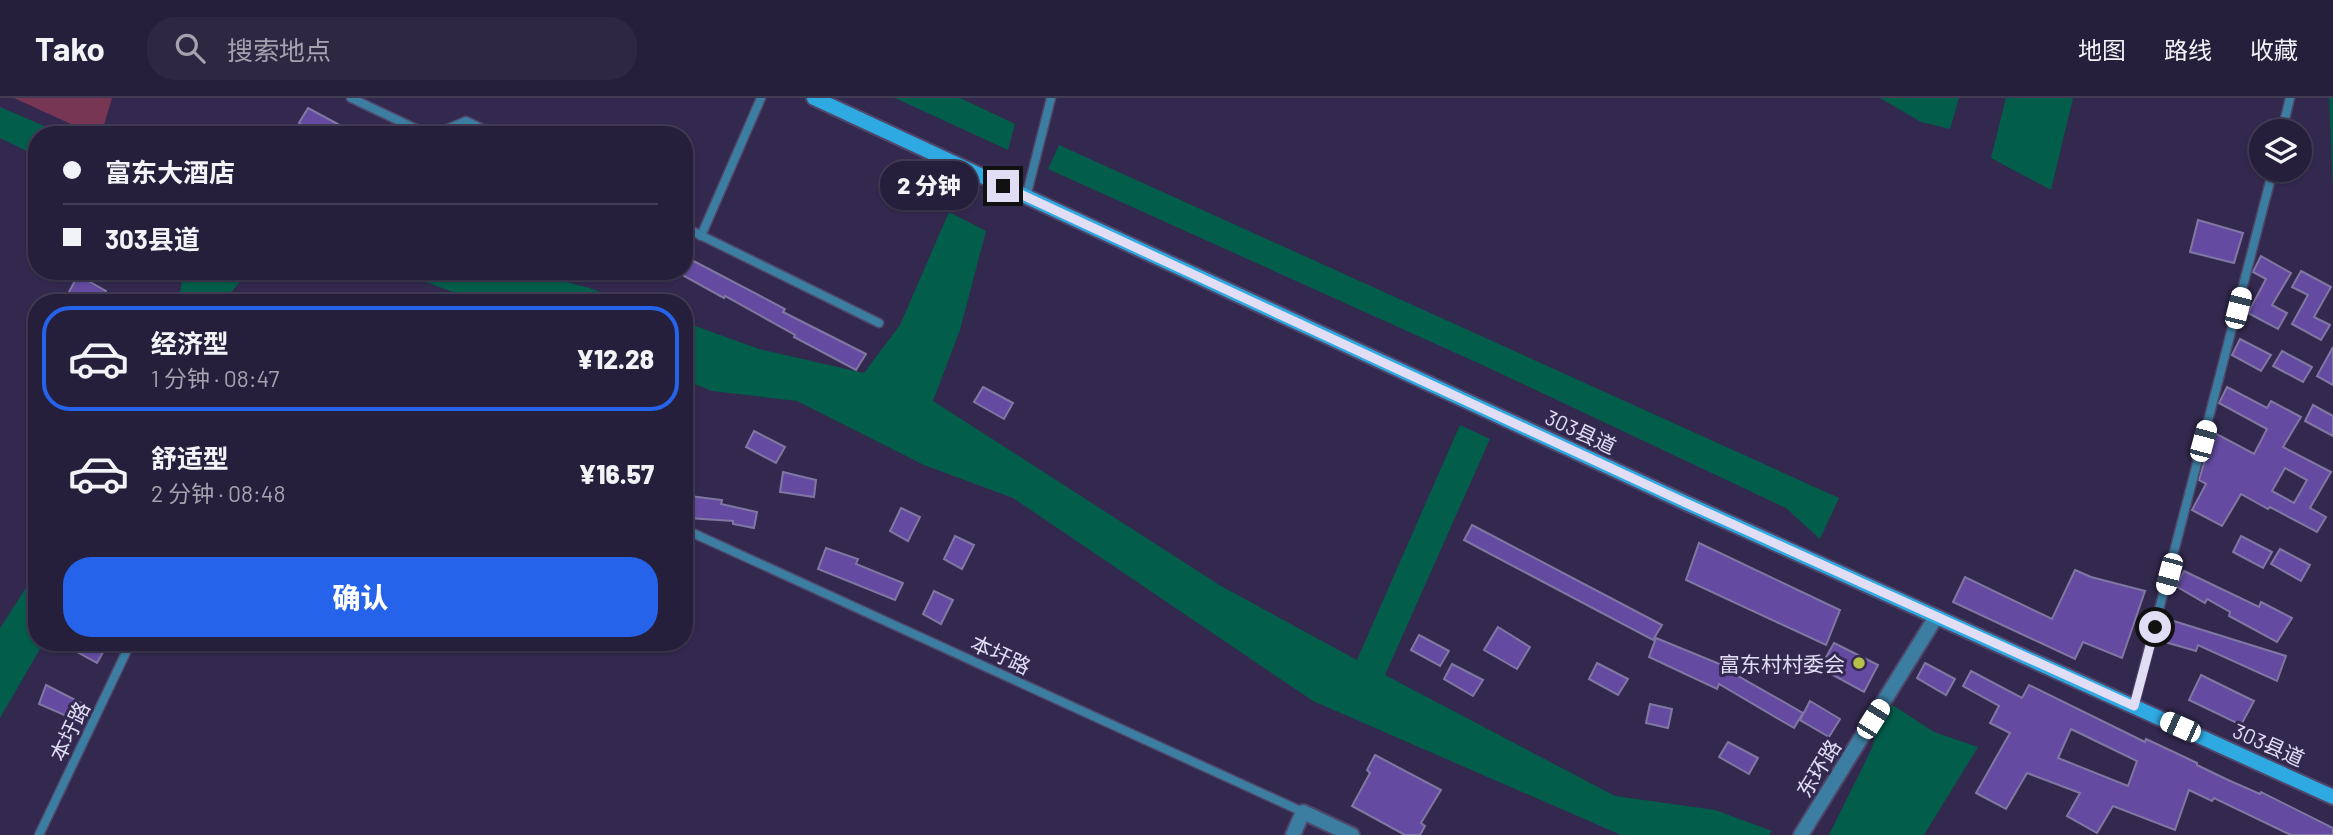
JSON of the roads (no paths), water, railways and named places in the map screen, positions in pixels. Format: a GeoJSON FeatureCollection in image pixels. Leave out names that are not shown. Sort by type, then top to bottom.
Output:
{"type":"FeatureCollection","features":[{"type":"Feature","properties":{"kind":"main road","name":"303县道"},"geometry":{"type":"LineString","coordinates":[[814,98],[1686,503],[2333,797]]}},
{"type":"Feature","properties":{"kind":"street","name":"东环路"},"geometry":{"type":"LineString","coordinates":[[1801,835],[1936,617]]}},
{"type":"Feature","properties":{"kind":"street"},"geometry":{"type":"LineString","coordinates":[[1293,835],[1303,812],[1352,835]]}},
{"type":"Feature","properties":{"kind":"lane"},"geometry":{"type":"LineString","coordinates":[[351,98],[412,126]]}},
{"type":"Feature","properties":{"kind":"lane"},"geometry":{"type":"LineString","coordinates":[[701,236],[761,98]]}},
{"type":"Feature","properties":{"kind":"lane"},"geometry":{"type":"LineString","coordinates":[[1026,197],[1051,98]]}},
{"type":"Feature","properties":{"kind":"lane"},"geometry":{"type":"LineString","coordinates":[[2285,119],[2290,98]]}},
{"type":"Feature","properties":{"kind":"lane"},"geometry":{"type":"LineString","coordinates":[[454,126],[466,121],[477,126]]}},
{"type":"Feature","properties":{"kind":"lane"},"geometry":{"type":"LineString","coordinates":[[2134,706],[2270,182]]}},
{"type":"Feature","properties":{"kind":"lane"},"geometry":{"type":"LineString","coordinates":[[693,232],[879,323]]}},
{"type":"Feature","properties":{"kind":"lane","name":"本圩路"},"geometry":{"type":"LineString","coordinates":[[693,533],[1303,812]]}},
{"type":"Feature","properties":{"kind":"lane","name":"本圩路"},"geometry":{"type":"LineString","coordinates":[[38,835],[127,651]]}},
{"type":"Feature","properties":{"kind":"place","name":"富东村村委会"},"geometry":{"type":"Point","coordinates":[1859,663]}}]}
